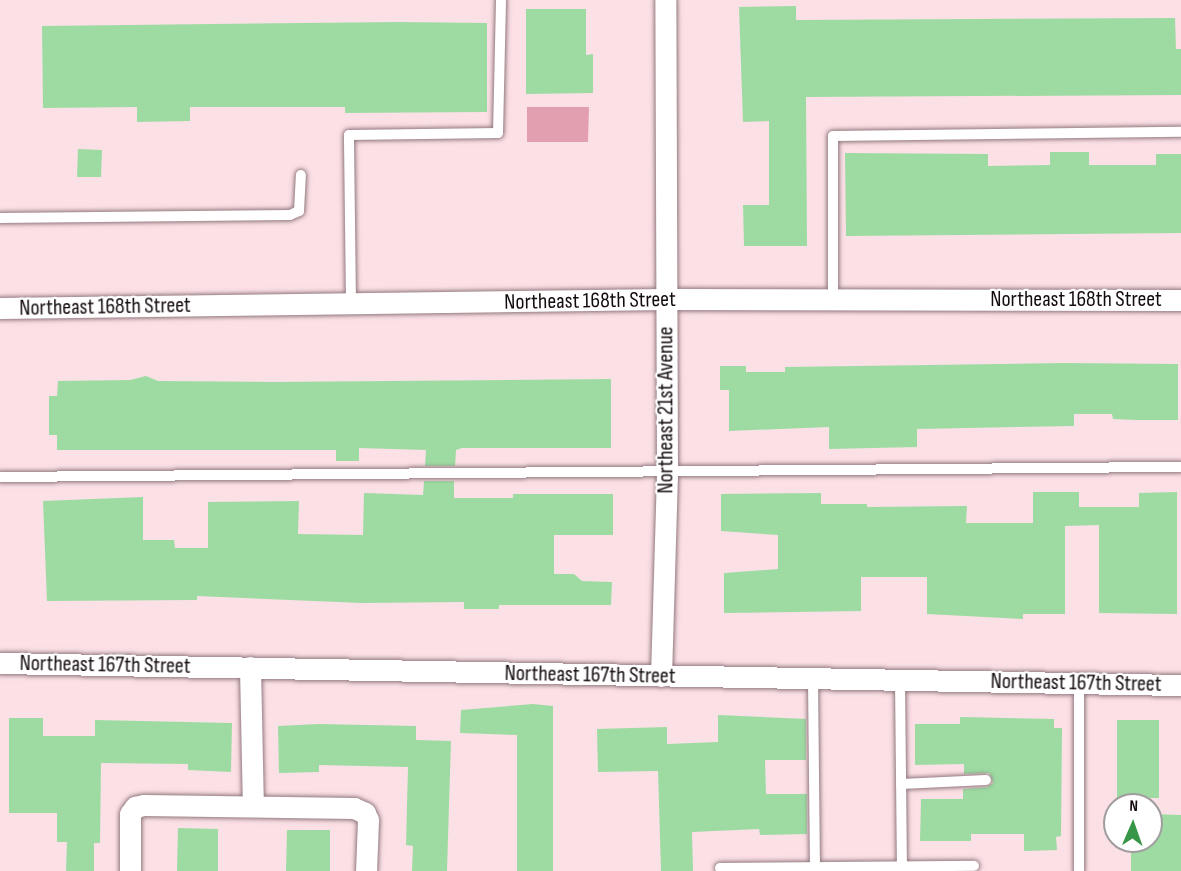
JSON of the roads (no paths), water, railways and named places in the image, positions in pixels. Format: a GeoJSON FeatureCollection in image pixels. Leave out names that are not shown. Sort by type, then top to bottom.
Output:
{"type":"FeatureCollection","features":[{"type":"Feature","properties":{"kind":"street","name":"Northeast 21st Avenue"},"geometry":{"type":"LineString","coordinates":[[661,676],[667,469],[665,0]]}},
{"type":"Feature","properties":{"kind":"street","name":"Northeast 168th Street"},"geometry":{"type":"LineString","coordinates":[[0,308],[665,299],[1181,300]]}},
{"type":"Feature","properties":{"kind":"street","name":"Northeast 167th Street"},"geometry":{"type":"LineString","coordinates":[[0,663],[1181,685]]}},
{"type":"Feature","properties":{"kind":"street"},"geometry":{"type":"LineString","coordinates":[[250,668],[254,806]]}},
{"type":"Feature","properties":{"kind":"street"},"geometry":{"type":"LineString","coordinates":[[130,871],[130,814],[135,807],[254,806],[354,808],[365,813],[368,820],[366,871]]}},
{"type":"Feature","properties":{"kind":"lane"},"geometry":{"type":"LineString","coordinates":[[351,304],[349,135],[498,133],[501,0]]}},
{"type":"Feature","properties":{"kind":"lane"},"geometry":{"type":"LineString","coordinates":[[832,300],[833,136],[1181,132]]}},
{"type":"Feature","properties":{"kind":"lane"},"geometry":{"type":"LineString","coordinates":[[0,218],[290,215],[299,211],[301,175]]}},
{"type":"Feature","properties":{"kind":"lane"},"geometry":{"type":"LineString","coordinates":[[0,477],[1181,466]]}},
{"type":"Feature","properties":{"kind":"lane"},"geometry":{"type":"LineString","coordinates":[[813,679],[815,869]]}},
{"type":"Feature","properties":{"kind":"lane"},"geometry":{"type":"LineString","coordinates":[[900,680],[902,868]]}},
{"type":"Feature","properties":{"kind":"lane"},"geometry":{"type":"LineString","coordinates":[[1079,683],[1079,871]]}},
{"type":"Feature","properties":{"kind":"lane"},"geometry":{"type":"LineString","coordinates":[[901,784],[986,780]]}},
{"type":"Feature","properties":{"kind":"lane"},"geometry":{"type":"LineString","coordinates":[[720,868],[974,866]]}}]}
